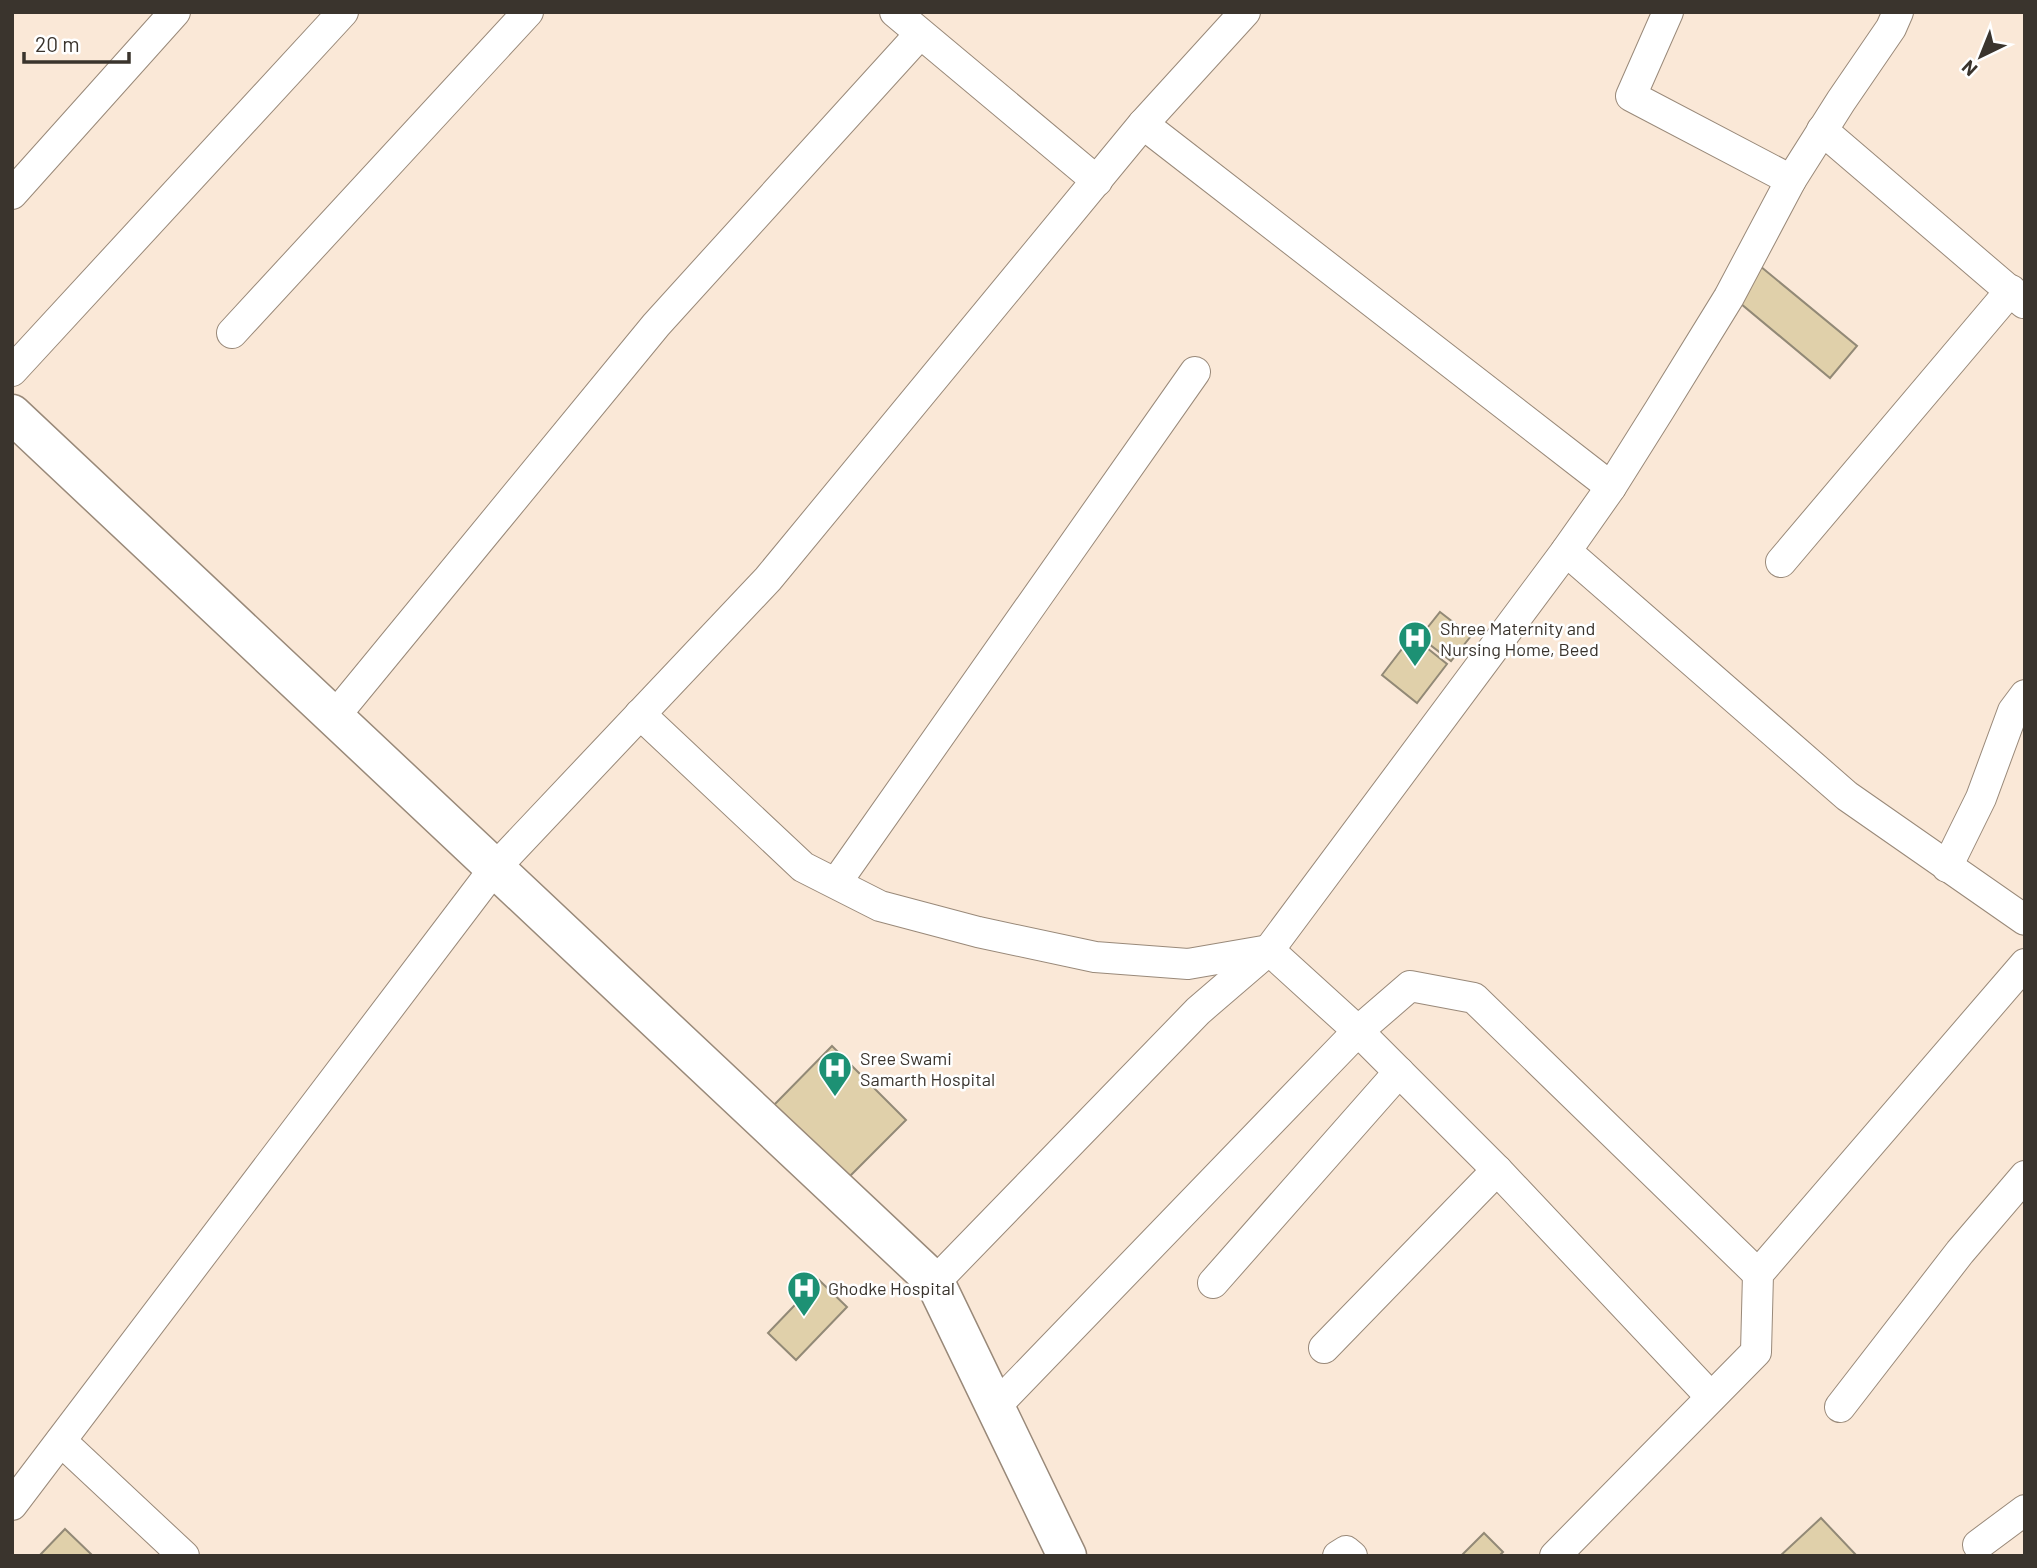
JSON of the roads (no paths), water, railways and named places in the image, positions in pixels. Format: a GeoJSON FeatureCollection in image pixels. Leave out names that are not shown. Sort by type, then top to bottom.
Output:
{"type":"FeatureCollection","features":[{"type":"Feature","properties":{"kind":"main road"},"geometry":{"type":"LineString","coordinates":[[12,414],[935,1282],[1067,1556]]}},
{"type":"Feature","properties":{"kind":"street"},"geometry":{"type":"LineString","coordinates":[[12,194],[175,12]]}},
{"type":"Feature","properties":{"kind":"street"},"geometry":{"type":"LineString","coordinates":[[12,371],[343,12]]}},
{"type":"Feature","properties":{"kind":"street"},"geometry":{"type":"LineString","coordinates":[[232,333],[527,12]]}},
{"type":"Feature","properties":{"kind":"street"},"geometry":{"type":"LineString","coordinates":[[895,12],[1097,181]]}},
{"type":"Feature","properties":{"kind":"street"},"geometry":{"type":"LineString","coordinates":[[12,1505],[494,869],[768,579],[1143,124],[1245,12]]}},
{"type":"Feature","properties":{"kind":"street"},"geometry":{"type":"LineString","coordinates":[[1668,12],[1631,96],[1791,180]]}},
{"type":"Feature","properties":{"kind":"street"},"geometry":{"type":"LineString","coordinates":[[935,1282],[1198,1011],[1269,950],[1611,487],[1729,297],[1791,180],[1891,28],[1898,12]]}},
{"type":"Feature","properties":{"kind":"street"},"geometry":{"type":"LineString","coordinates":[[334,717],[656,325],[920,34]]}},
{"type":"Feature","properties":{"kind":"street"},"geometry":{"type":"LineString","coordinates":[[1143,124],[1611,487]]}},
{"type":"Feature","properties":{"kind":"street"},"geometry":{"type":"LineString","coordinates":[[1781,562],[2018,297],[1822,130]]}},
{"type":"Feature","properties":{"kind":"street"},"geometry":{"type":"LineString","coordinates":[[836,883],[1195,372]]}},
{"type":"Feature","properties":{"kind":"street"},"geometry":{"type":"LineString","coordinates":[[1566,551],[1847,796],[2025,920]]}},
{"type":"Feature","properties":{"kind":"street"},"geometry":{"type":"LineString","coordinates":[[1947,867],[1981,797],[2014,711],[2025,695]]}},
{"type":"Feature","properties":{"kind":"street"},"geometry":{"type":"LineString","coordinates":[[640,714],[803,867],[880,906],[978,932],[1095,957],[1188,964],[1269,950]]}},
{"type":"Feature","properties":{"kind":"street"},"geometry":{"type":"LineString","coordinates":[[1269,950],[1358,1031],[1497,1170],[1711,1398]]}},
{"type":"Feature","properties":{"kind":"street"},"geometry":{"type":"LineString","coordinates":[[1555,1556],[1756,1352],[1758,1274],[2025,964]]}},
{"type":"Feature","properties":{"kind":"street"},"geometry":{"type":"LineString","coordinates":[[995,1407],[1358,1031],[1410,986],[1474,998],[1758,1274]]}},
{"type":"Feature","properties":{"kind":"street"},"geometry":{"type":"LineString","coordinates":[[1213,1283],[1399,1072]]}},
{"type":"Feature","properties":{"kind":"street"},"geometry":{"type":"LineString","coordinates":[[1324,1348],[1497,1170]]}},
{"type":"Feature","properties":{"kind":"street"},"geometry":{"type":"LineString","coordinates":[[1840,1407],[1960,1252],[2025,1176]]}},
{"type":"Feature","properties":{"kind":"street"},"geometry":{"type":"LineString","coordinates":[[61,1441],[184,1556]]}},
{"type":"Feature","properties":{"kind":"street"},"geometry":{"type":"LineString","coordinates":[[1978,1545],[2025,1510]]}},
{"type":"Feature","properties":{"kind":"street"},"geometry":{"type":"LineString","coordinates":[[1338,1556],[1346,1551],[1352,1556]]}},
{"type":"Feature","properties":{"kind":"place","name":"Shree Maternity and Nursing Home, Beed"},"geometry":{"type":"Point","coordinates":[1415,668]}},
{"type":"Feature","properties":{"kind":"place","name":"Sree Swami Samarth Hospital"},"geometry":{"type":"Point","coordinates":[835,1098]}},
{"type":"Feature","properties":{"kind":"place","name":"Ghodke Hospital"},"geometry":{"type":"Point","coordinates":[804,1318]}}]}
